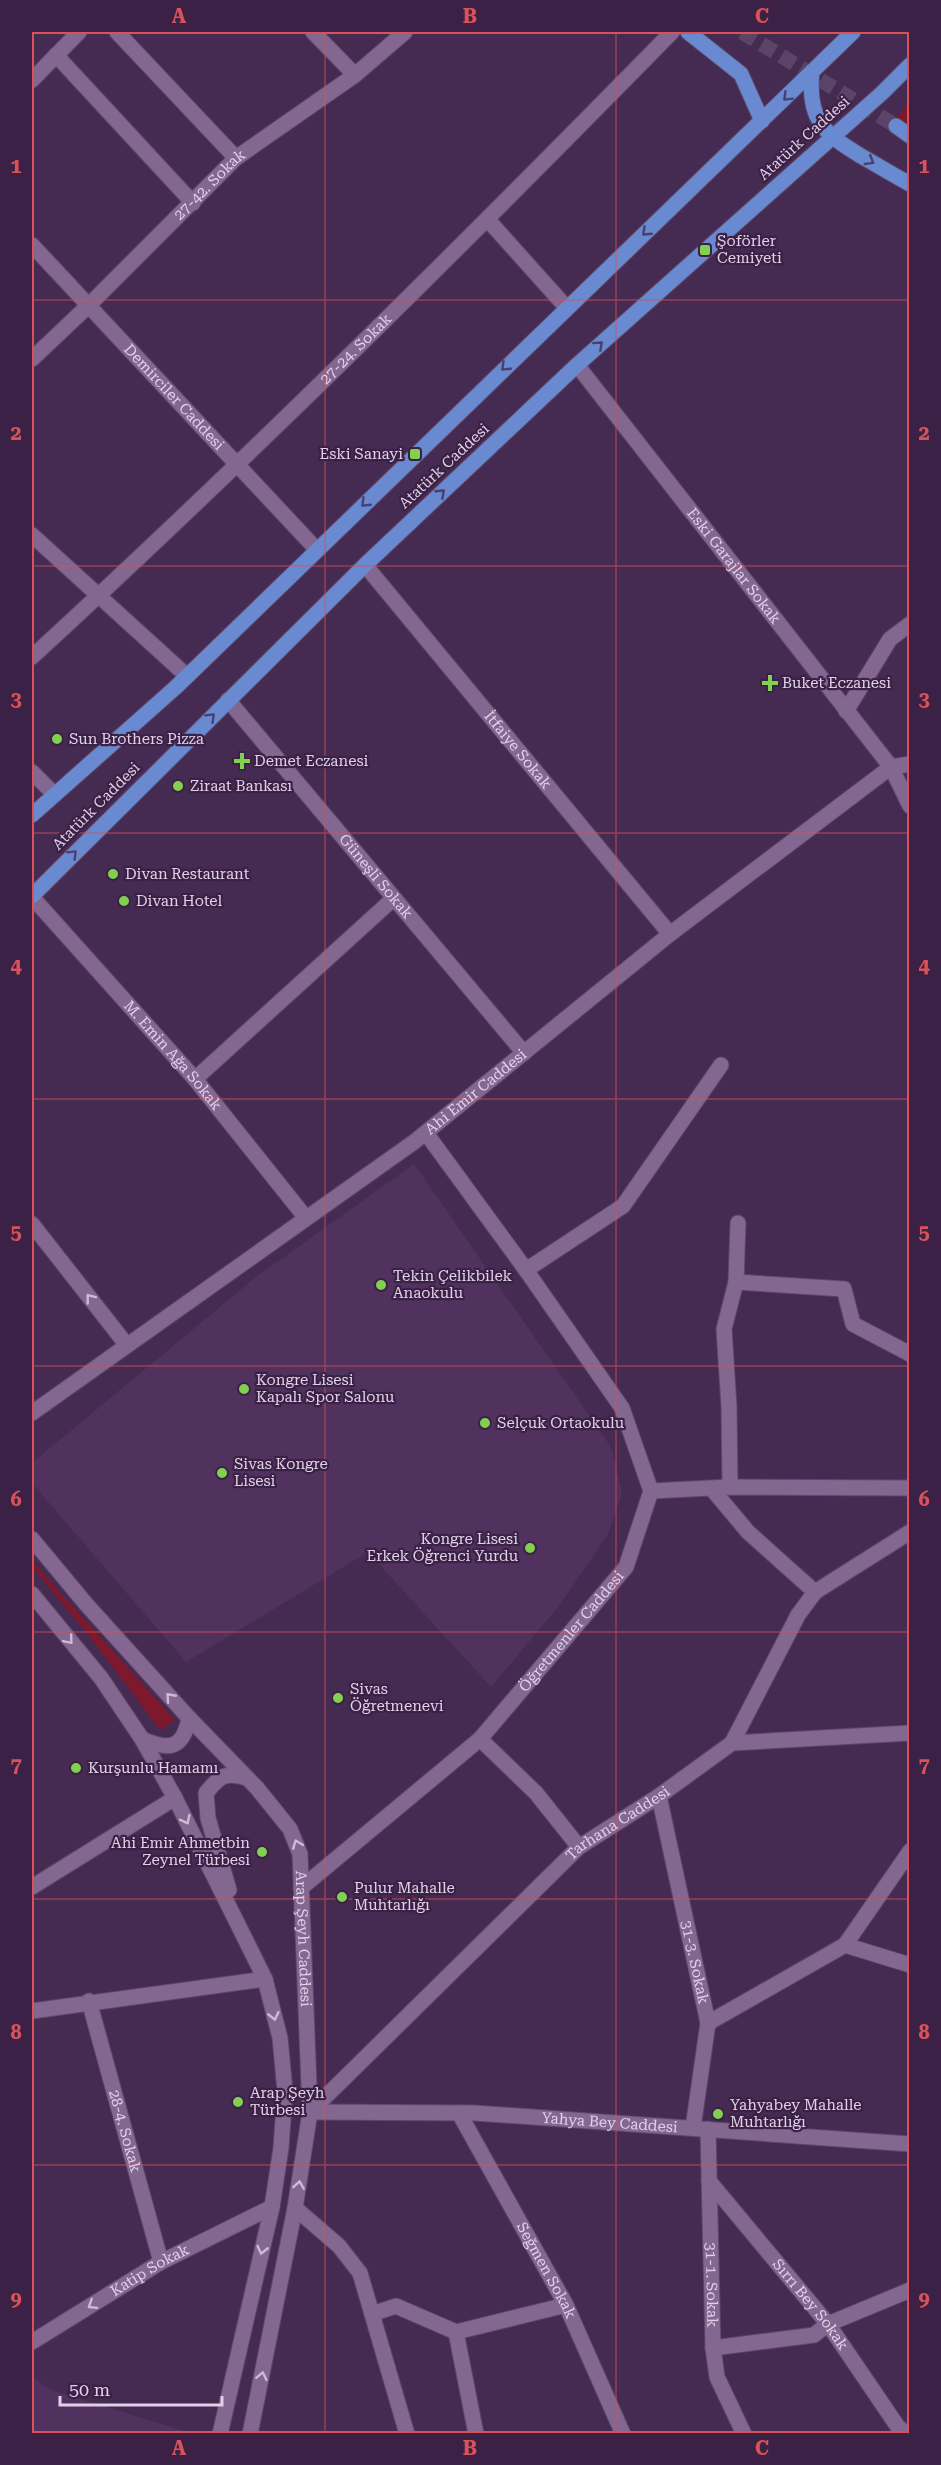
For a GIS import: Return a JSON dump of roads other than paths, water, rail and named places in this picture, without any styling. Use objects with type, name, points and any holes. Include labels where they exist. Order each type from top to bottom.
[{"type":"main road","points":[[687,32],[741,74],[762,121]]},
{"type":"main road","name":"Atatürk Caddesi","points":[[32,815],[186,676],[848,36]]},
{"type":"main road","name":"Atatürk Caddesi","points":[[32,896],[365,565],[576,365],[831,138],[909,65]]},
{"type":"main road","points":[[812,71],[811,102],[820,123],[831,138],[909,184]]},
{"type":"main road","points":[[896,126],[909,136]]},
{"type":"street","points":[[32,80],[79,32]]},
{"type":"street","points":[[117,32],[236,158]]},
{"type":"street","points":[[313,32],[355,75]]},
{"type":"street","name":"27-42. Sokak","points":[[32,358],[89,305],[236,158],[355,75],[405,32]]},
{"type":"street","name":"27-24. Sokak","points":[[32,657],[237,466],[488,220],[672,32]]},
{"type":"street","points":[[56,55],[193,203]]},
{"type":"street","points":[[488,220],[566,307]]},
{"type":"street","name":"Demirciler Caddesi","points":[[32,245],[317,550]]},
{"type":"street","name":"Eski Garajlar Sokak","points":[[576,365],[891,767],[909,806]]},
{"type":"street","points":[[32,535],[186,676]]},
{"type":"street","name":"İtfaiye Sokak","points":[[365,565],[670,934]]},
{"type":"street","points":[[846,711],[890,639],[909,624]]},
{"type":"street","name":"Güneşli Sokak","points":[[228,700],[524,1053]]},
{"type":"street","name":"Ahi Emir Caddesi","points":[[32,1413],[426,1132],[670,934],[891,767],[909,764]]},
{"type":"street","points":[[32,772],[54,794]]},
{"type":"street","name":"M. Emin Ağa Sokak","points":[[32,896],[195,1079],[306,1218]]},
{"type":"street","points":[[195,1079],[393,899]]},
{"type":"street","points":[[526,1270],[623,1206],[721,1065]]},
{"type":"street","points":[[426,1132],[526,1270],[621,1408],[651,1491],[730,1487],[909,1488]]},
{"type":"street","points":[[730,1487],[729,1407],[724,1329],[736,1282],[738,1223]]},
{"type":"street","points":[[32,1224],[126,1344]]},
{"type":"street","points":[[736,1282],[844,1289],[853,1324],[909,1354]]},
{"type":"street","points":[[712,1489],[748,1532],[815,1592]]},
{"type":"street","name":"Öğretmenler Caddesi","points":[[301,1888],[480,1739],[626,1567],[651,1491]]},
{"type":"street","name":"Tarhana Caddesi","points":[[309,2112],[579,1847],[659,1796],[732,1743],[798,1615],[815,1592],[909,1532]]},
{"type":"street","name":"Arap Şeyh Caddesi","points":[[32,1539],[86,1604],[189,1718],[247,1778],[290,1828],[300,1854],[309,2112],[295,2208],[250,2433]]},
{"type":"street","points":[[32,1594],[101,1678],[142,1739],[175,1798],[265,1978],[280,2038],[285,2091],[281,2148],[272,2207],[220,2433]]},
{"type":"street","points":[[142,1739],[170,1747],[178,1743],[187,1731],[189,1718]]},
{"type":"street","points":[[732,1743],[909,1737]]},
{"type":"street","points":[[480,1739],[536,1792],[579,1847]]},
{"type":"street","points":[[239,1925],[208,1818],[206,1793],[219,1778],[231,1774],[247,1778]]},
{"type":"street","name":"31-3. Sokak","points":[[659,1796],[708,2023],[701,2129]]},
{"type":"street","points":[[32,1887],[175,1798]]},
{"type":"street","points":[[708,2023],[845,1945],[909,1851]]},
{"type":"street","points":[[845,1945],[909,1965]]},
{"type":"street","points":[[32,2011],[88,2001],[265,1978]]},
{"type":"street","name":"28-4. Sokak","points":[[88,2001],[161,2262]]},
{"type":"street","name":"Yahya Bey Caddesi","points":[[309,2112],[459,2113],[909,2144]]},
{"type":"street","name":"Seğmen Sokak","points":[[459,2113],[566,2305],[623,2433]]},
{"type":"street","name":"31-1. Sokak","points":[[701,2129],[709,2181],[713,2348],[717,2377],[744,2433]]},
{"type":"street","name":"Sırrı Bey Sokak","points":[[709,2181],[828,2324],[898,2427],[907,2433]]},
{"type":"street","name":"Katip Sokak","points":[[32,2342],[161,2262],[272,2207]]},
{"type":"street","points":[[295,2208],[339,2246],[360,2273],[407,2433]]},
{"type":"street","points":[[713,2348],[814,2335],[828,2324],[909,2290]]},
{"type":"street","points":[[372,2314],[396,2306],[456,2332],[566,2305]]},
{"type":"street","points":[[456,2332],[476,2433]]},
{"type":"tunnel","points":[[742,32],[896,126]]},
{"type":"place","name":"Şoförler Cemiyeti","points":[[705,250]]},
{"type":"place","name":"Eski Sanayi","points":[[415,454]]},
{"type":"place","name":"Buket Eczanesi","points":[[770,683]]},
{"type":"place","name":"Sun Brothers Pizza","points":[[57,739]]},
{"type":"place","name":"Demet Eczanesi","points":[[242,761]]},
{"type":"place","name":"Ziraat Bankası","points":[[178,786]]},
{"type":"place","name":"Divan Restaurant","points":[[113,874]]},
{"type":"place","name":"Divan Hotel","points":[[124,901]]},
{"type":"place","name":"Tekin Çelikbilek Anaokulu","points":[[381,1285]]},
{"type":"place","name":"Kongre Lisesi Kapalı Spor Salonu","points":[[244,1389]]},
{"type":"place","name":"Selçuk Ortaokulu","points":[[485,1423]]},
{"type":"place","name":"Sivas Kongre Lisesi","points":[[222,1473]]},
{"type":"place","name":"Kongre Lisesi Erkek Öğrenci Yurdu","points":[[530,1548]]},
{"type":"place","name":"Sivas Öğretmenevi","points":[[338,1698]]},
{"type":"place","name":"Kurşunlu Hamamı","points":[[76,1768]]},
{"type":"place","name":"Ahi Emir Ahmetbin Zeynel Türbesi","points":[[262,1852]]},
{"type":"place","name":"Pulur Mahalle Muhtarlığı","points":[[342,1897]]},
{"type":"place","name":"Arap Şeyh Türbesi","points":[[238,2102]]},
{"type":"place","name":"Yahyabey Mahalle Muhtarlığı","points":[[718,2114]]}]
